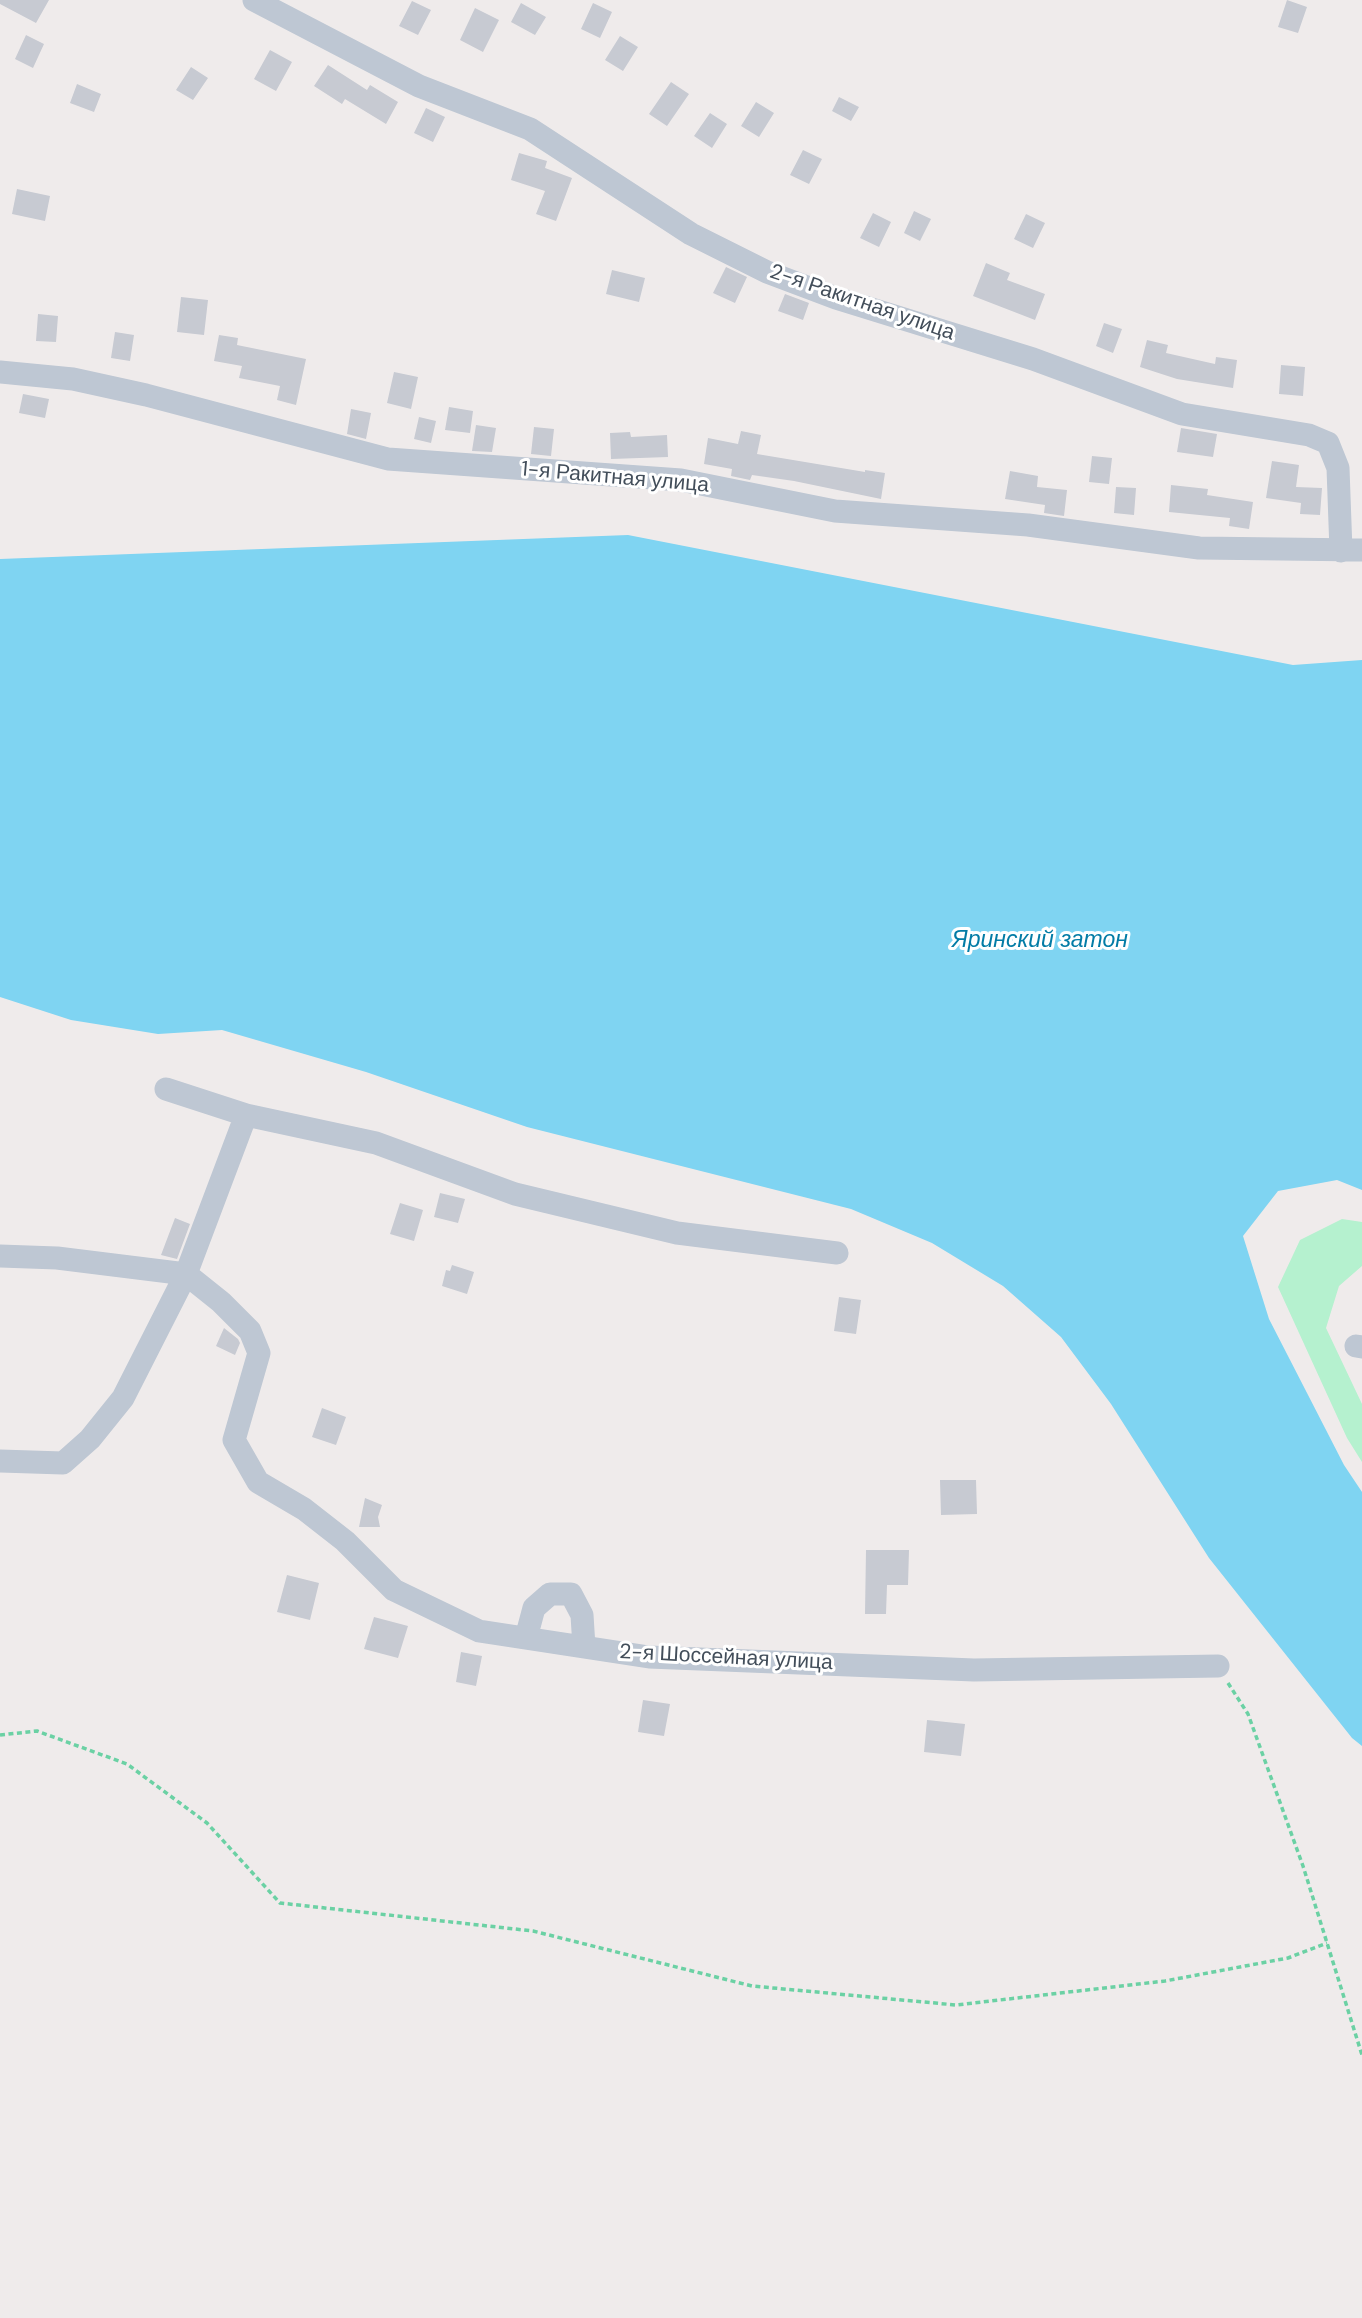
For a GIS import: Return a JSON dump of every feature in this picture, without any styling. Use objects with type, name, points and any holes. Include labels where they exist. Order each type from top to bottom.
[{"type":"street","name":"2-я Ракитная улица","points":[[254,0],[419,86],[530,129],[691,234],[766,272],[836,298],[1032,359],[1182,414],[1309,435],[1328,443],[1338,468],[1352,551]]},
{"type":"street","name":"1-я Ракитная улица","points":[[0,372],[73,379],[146,395],[388,459],[681,480],[835,511],[1028,525],[1199,548],[1352,551]]},
{"type":"street","points":[[166,1088],[246,1115],[376,1143],[516,1194],[677,1233],[836,1253]]},
{"type":"street","points":[[0,1461],[63,1464],[90,1439],[123,1398],[186,1274],[246,1115]]},
{"type":"street","points":[[0,1256],[57,1258],[186,1274]]},
{"type":"street","name":"2-я Шоссейная улица","points":[[186,1274],[221,1302],[250,1331],[259,1353],[234,1440],[258,1482],[304,1509],[345,1541],[394,1590],[479,1631],[649,1657],[974,1670],[1218,1666]]},
{"type":"street","points":[[526,1638],[534,1608],[550,1594],[571,1594],[582,1615],[584,1647]]},
{"type":"path","points":[[1218,1666],[1248,1714],[1303,1866],[1362,2055]]},
{"type":"path","points":[[0,1735],[37,1731],[127,1764],[206,1823],[280,1903],[533,1931],[752,1986],[956,2005],[1165,1981],[1288,1958],[1327,1943]]},
{"type":"green space","points":[[1342,1219],[1362,1222],[1362,1266],[1339,1286],[1326,1328],[1362,1404],[1362,1462],[1347,1438],[1278,1287],[1300,1240]]},
{"type":"water","name":"Яринский затон","points":[[628,535],[1293,665],[1362,660],[1362,1190],[1337,1180],[1278,1191],[1243,1236],[1269,1319],[1344,1465],[1362,1492],[1362,1746],[1352,1738],[1209,1558],[1111,1404],[1061,1337],[1003,1286],[932,1243],[851,1209],[527,1127],[366,1072],[222,1030],[158,1034],[71,1020],[0,997],[0,559]]},
{"type":"building","points":[[0,0],[49,0],[36,23],[0,4]]},
{"type":"building","points":[[1287,0],[1307,7],[1298,33],[1278,27]]},
{"type":"building","points":[[412,1],[431,10],[418,35],[399,26]]},
{"type":"building","points":[[521,3],[546,17],[535,35],[511,22]]},
{"type":"building","points":[[593,3],[612,12],[600,38],[581,29]]},
{"type":"building","points":[[475,8],[499,20],[483,52],[460,40]]},
{"type":"building","points":[[26,35],[44,44],[33,68],[15,59]]},
{"type":"building","points":[[620,36],[638,47],[623,71],[605,60]]},
{"type":"building","points":[[270,50],[292,62],[276,91],[254,79]]},
{"type":"building","points":[[328,65],[367,90],[370,85],[398,102],[386,124],[345,99],[342,104],[314,86]]},
{"type":"building","points":[[191,67],[208,78],[193,100],[176,90]]},
{"type":"building","points":[[671,82],[689,94],[667,126],[649,114]]},
{"type":"building","points":[[77,84],[101,94],[94,112],[70,103]]},
{"type":"building","points":[[839,97],[859,107],[851,121],[832,111]]},
{"type":"building","points":[[756,102],[774,113],[759,137],[741,126]]},
{"type":"building","points":[[426,108],[445,117],[433,142],[414,133]]},
{"type":"building","points":[[710,113],[727,124],[712,148],[694,136]]},
{"type":"building","points":[[803,150],[822,159],[809,184],[790,175]]},
{"type":"building","points":[[519,153],[547,161],[545,168],[572,178],[556,221],[536,214],[545,191],[511,180]]},
{"type":"building","points":[[17,189],[50,196],[45,221],[12,214]]},
{"type":"building","points":[[914,211],[931,219],[920,241],[904,233]]},
{"type":"building","points":[[873,213],[891,222],[879,247],[860,238]]},
{"type":"building","points":[[1026,214],[1045,223],[1033,248],[1014,239]]},
{"type":"building","points":[[986,263],[1010,273],[1007,280],[1045,294],[1035,320],[973,296]]},
{"type":"building","points":[[726,267],[747,277],[735,303],[713,293]]},
{"type":"building","points":[[612,270],[645,278],[639,302],[606,294]]},
{"type":"building","points":[[785,294],[809,303],[803,320],[778,311]]},
{"type":"building","points":[[181,297],[208,300],[204,335],[177,332]]},
{"type":"building","points":[[38,314],[58,316],[56,342],[36,341]]},
{"type":"building","points":[[1104,323],[1122,329],[1113,353],[1096,346]]},
{"type":"building","points":[[115,332],[134,335],[130,361],[111,358]]},
{"type":"building","points":[[219,335],[238,338],[237,345],[306,359],[296,405],[277,400],[280,386],[239,378],[242,366],[214,361]]},
{"type":"building","points":[[1147,340],[1168,345],[1166,353],[1215,364],[1216,357],[1237,360],[1233,388],[1177,379],[1140,367]]},
{"type":"building","points":[[1281,365],[1305,367],[1303,396],[1279,394]]},
{"type":"building","points":[[394,372],[418,377],[411,409],[387,403]]},
{"type":"building","points":[[23,394],[49,399],[45,418],[19,413]]},
{"type":"building","points":[[449,407],[473,411],[470,433],[445,430]]},
{"type":"building","points":[[351,409],[371,413],[366,439],[347,434]]},
{"type":"building","points":[[419,417],[436,421],[431,443],[414,439]]},
{"type":"building","points":[[476,425],[496,428],[492,452],[472,451]]},
{"type":"building","points":[[534,427],[554,429],[551,456],[531,454]]},
{"type":"building","points":[[1181,428],[1217,434],[1213,457],[1177,452]]},
{"type":"building","points":[[741,431],[761,435],[757,454],[885,473],[881,499],[794,481],[752,475],[750,480],[731,476],[732,469],[704,464],[708,438],[738,444]]},
{"type":"building","points":[[630,432],[631,437],[667,435],[668,457],[611,459],[610,433]]},
{"type":"building","points":[[1092,456],[1112,458],[1109,484],[1089,482]]},
{"type":"building","points":[[1272,461],[1299,465],[1296,487],[1322,488],[1320,515],[1300,514],[1301,503],[1266,498]]},
{"type":"building","points":[[1010,471],[1038,476],[1037,487],[1067,490],[1064,516],[1044,513],[1045,505],[1005,499]]},
{"type":"building","points":[[1171,485],[1208,489],[1207,495],[1253,502],[1249,529],[1229,526],[1230,518],[1169,512]]},
{"type":"building","points":[[1116,487],[1136,488],[1134,515],[1114,513]]},
{"type":"building","points":[[440,1193],[465,1199],[458,1223],[434,1217]]},
{"type":"building","points":[[400,1203],[423,1210],[414,1241],[390,1234]]},
{"type":"building","points":[[175,1218],[190,1224],[177,1259],[161,1255]]},
{"type":"building","points":[[452,1265],[474,1272],[467,1294],[442,1286],[446,1270],[450,1271]]},
{"type":"building","points":[[839,1297],[861,1300],[856,1334],[834,1331]]},
{"type":"building","points":[[224,1328],[240,1343],[235,1355],[216,1346]]},
{"type":"building","points":[[322,1408],[346,1417],[336,1445],[312,1437]]},
{"type":"building","points":[[940,1480],[976,1480],[977,1514],[941,1515]]},
{"type":"building","points":[[365,1498],[382,1505],[378,1517],[380,1527],[359,1527]]},
{"type":"building","points":[[866,1550],[909,1550],[908,1585],[887,1585],[886,1614],[865,1614]]},
{"type":"building","points":[[287,1575],[319,1583],[310,1620],[277,1612]]},
{"type":"building","points":[[374,1617],[408,1626],[398,1658],[364,1649]]},
{"type":"building","points":[[461,1652],[482,1656],[476,1686],[456,1682]]},
{"type":"building","points":[[643,1700],[670,1704],[664,1736],[638,1732]]},
{"type":"building","points":[[927,1720],[965,1724],[961,1756],[924,1752]]}]
